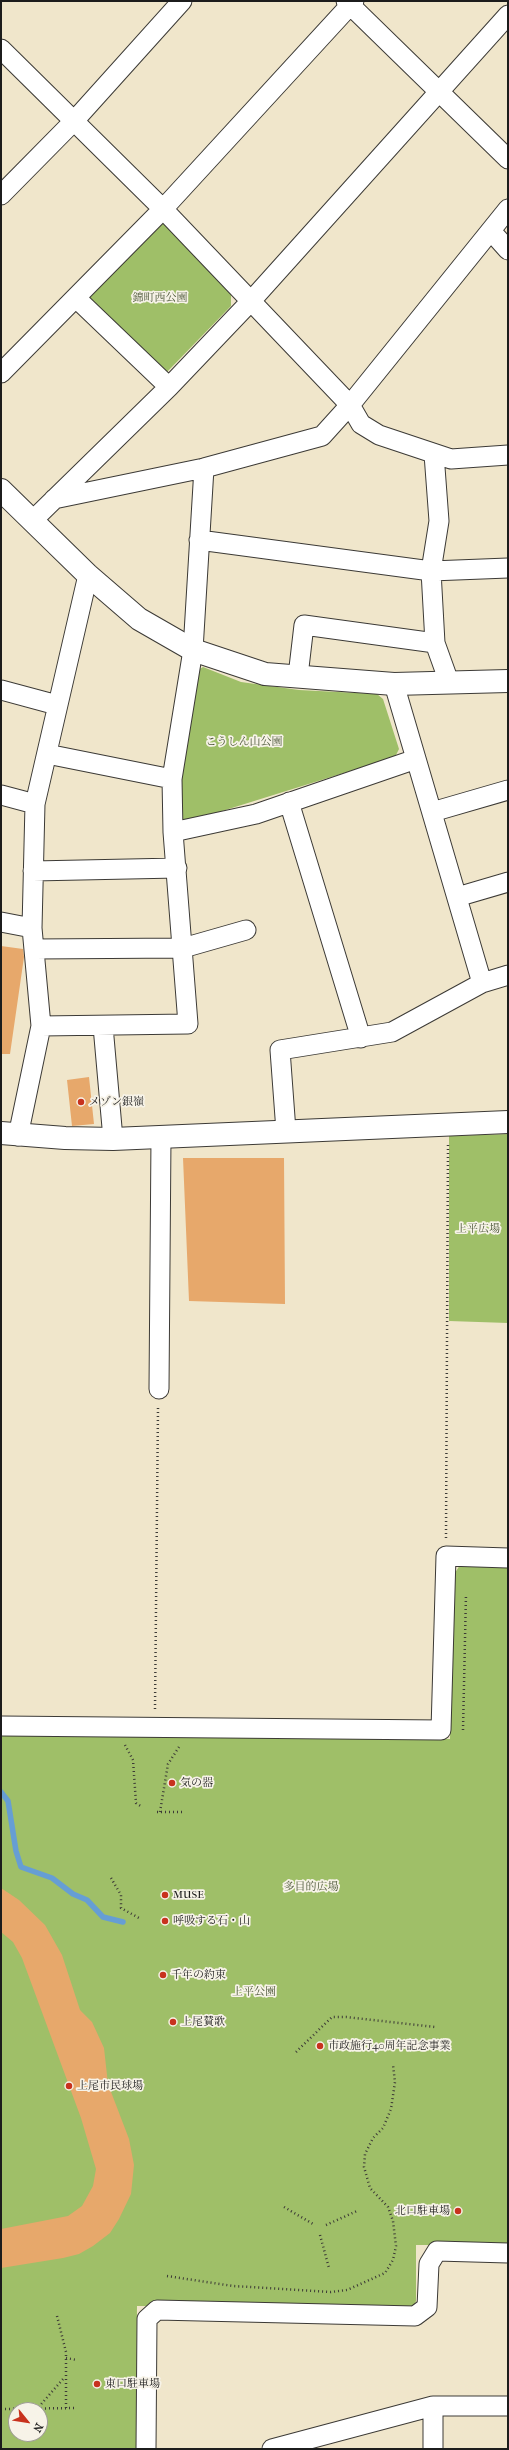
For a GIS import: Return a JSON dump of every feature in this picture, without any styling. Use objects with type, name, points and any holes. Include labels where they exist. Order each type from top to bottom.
[{"type":"street","points":[[1,195],[74,121],[182,1]]},
{"type":"street","points":[[1,373],[164,209],[350,2],[508,159]]},
{"type":"street","points":[[32,521],[169,387],[251,302],[508,15]]},
{"type":"street","points":[[1,49],[164,209],[350,405],[361,424],[379,435],[451,459],[508,455]]},
{"type":"street","points":[[54,499],[204,468],[322,436],[350,405],[508,210]]},
{"type":"street","points":[[490,231],[508,250]]},
{"type":"street","points":[[76,298],[169,387]]},
{"type":"street","points":[[434,454],[439,521],[432,571],[435,643],[449,682]]},
{"type":"street","points":[[42,1026],[188,1024],[173,832],[172,780],[193,650],[204,468]]},
{"type":"street","points":[[4,500],[32,521],[88,575],[139,619],[193,650],[265,674],[394,684],[508,681]]},
{"type":"street","points":[[199,540],[432,571],[508,568]]},
{"type":"street","points":[[88,575],[35,804],[32,928],[42,1026],[10,1134],[113,1138],[161,1137],[508,1122]]},
{"type":"street","points":[[298,676],[304,626],[435,643]]},
{"type":"street","points":[[394,684],[482,983]]},
{"type":"street","points":[[1,690],[57,705]]},
{"type":"street","points":[[47,754],[172,780]]},
{"type":"street","points":[[173,832],[256,814],[416,759]]},
{"type":"street","points":[[432,812],[508,790]]},
{"type":"street","points":[[1,795],[35,804]]},
{"type":"street","points":[[289,802],[361,1038]]},
{"type":"street","points":[[33,870],[177,868]]},
{"type":"street","points":[[457,897],[508,882]]},
{"type":"street","points":[[1,922],[32,928]]},
{"type":"street","points":[[34,949],[183,948],[246,930]]},
{"type":"street","points":[[286,1131],[280,1050],[392,1032],[482,983],[508,975]]},
{"type":"street","points":[[103,1026],[113,1138]]},
{"type":"street","points":[[159,1389],[161,1137]]},
{"type":"street","points":[[1,1726],[441,1730],[446,1556],[508,1558]]},
{"type":"street","points":[[146,2449],[147,2319],[157,2310],[415,2316],[427,2307],[429,2264],[437,2252],[508,2254]]},
{"type":"street","points":[[272,2449],[433,2406],[508,2406]]},
{"type":"street","points":[[433,2406],[433,2449]]},
{"type":"path","points":[[446,1556],[448,1125]]},
{"type":"path","points":[[155,1727],[159,1389]]},
{"type":"path","points":[[463,1730],[466,1594]]},
{"type":"path","points":[[124,1743],[134,1760],[136,1803],[142,1807]]},
{"type":"path","points":[[181,1746],[168,1764],[158,1812],[183,1812]]},
{"type":"path","points":[[111,1878],[121,1895],[121,1908],[139,1918]]},
{"type":"path","points":[[296,2052],[332,2017],[346,2016],[435,2027]]},
{"type":"path","points":[[167,2276],[233,2286],[331,2292],[347,2290],[385,2274],[393,2260],[396,2246],[393,2221],[388,2207],[370,2188],[364,2168],[365,2154],[373,2138],[382,2128],[391,2109],[395,2082],[394,2065]]},
{"type":"path","points":[[284,2207],[314,2224]]},
{"type":"path","points":[[326,2225],[357,2210]]},
{"type":"path","points":[[320,2235],[329,2268]]},
{"type":"path","points":[[57,2316],[66,2358],[66,2408]]},
{"type":"path","points":[[66,2358],[77,2360]]},
{"type":"path","points":[[42,2402],[65,2377]]},
{"type":"path","points":[[48,2409],[77,2408]]},
{"type":"green space","name":"錦町西公園","points":[[154,224],[164,224],[231,294],[231,306],[167,372],[158,372],[89,304],[88,295]]},
{"type":"green space","name":"こうしん山公園","points":[[203,667],[241,682],[299,690],[377,694],[383,699],[399,749],[395,757],[187,822],[178,817],[177,778],[195,672]]},
{"type":"green space","name":"上平広場","points":[[508,1134],[508,1323],[449,1321],[449,1136]]},
{"type":"green space","name":"上平公園","points":[[460,1565],[508,1567],[508,2245],[416,2245],[416,2301],[413,2307],[137,2306],[136,2449],[1,2449],[1,1732],[450,1739],[453,1576]]},
{"type":"building","points":[[1,946],[23,949],[24,957],[10,1054],[1,1054]]},
{"type":"building","name":"メゾン銀嶺","points":[[89,1077],[94,1124],[72,1126],[67,1080]]},
{"type":"building","points":[[183,1158],[284,1158],[285,1304],[189,1301]]},
{"type":"building","points":[[1,1888],[19,1900],[45,1925],[62,1955],[80,2010],[92,2022],[104,2048],[108,2084],[129,2139],[134,2165],[131,2194],[119,2219],[110,2233],[93,2246],[79,2254],[1,2268],[1,2229],[68,2216],[82,2206],[93,2186],[96,2169],[81,2118],[22,1958],[13,1942],[1,1932]]},
{"type":"waterway","points":[[1,1792],[8,1801],[16,1851],[21,1867],[52,1878],[73,1894],[87,1900],[103,1917],[123,1922]]},
{"type":"place","name":"メゾン銀嶺","points":[[81,1102]]},
{"type":"place","name":"気の器","points":[[172,1783]]},
{"type":"place","name":"MUSE","points":[[165,1895]]},
{"type":"place","name":"呼吸する石・山","points":[[165,1921]]},
{"type":"place","name":"千年の約束","points":[[163,1975]]},
{"type":"place","name":"上尾賛歌","points":[[173,2022]]},
{"type":"place","name":"市政施行40周年記念事業","points":[[320,2046]]},
{"type":"place","name":"上尾市民球場","points":[[69,2086]]},
{"type":"place","name":"北口駐車場","points":[[458,2211]]},
{"type":"place","name":"東口駐車場","points":[[97,2384]]},
{"type":"park label","name":"多目的広場","points":[[311,1887]]}]
